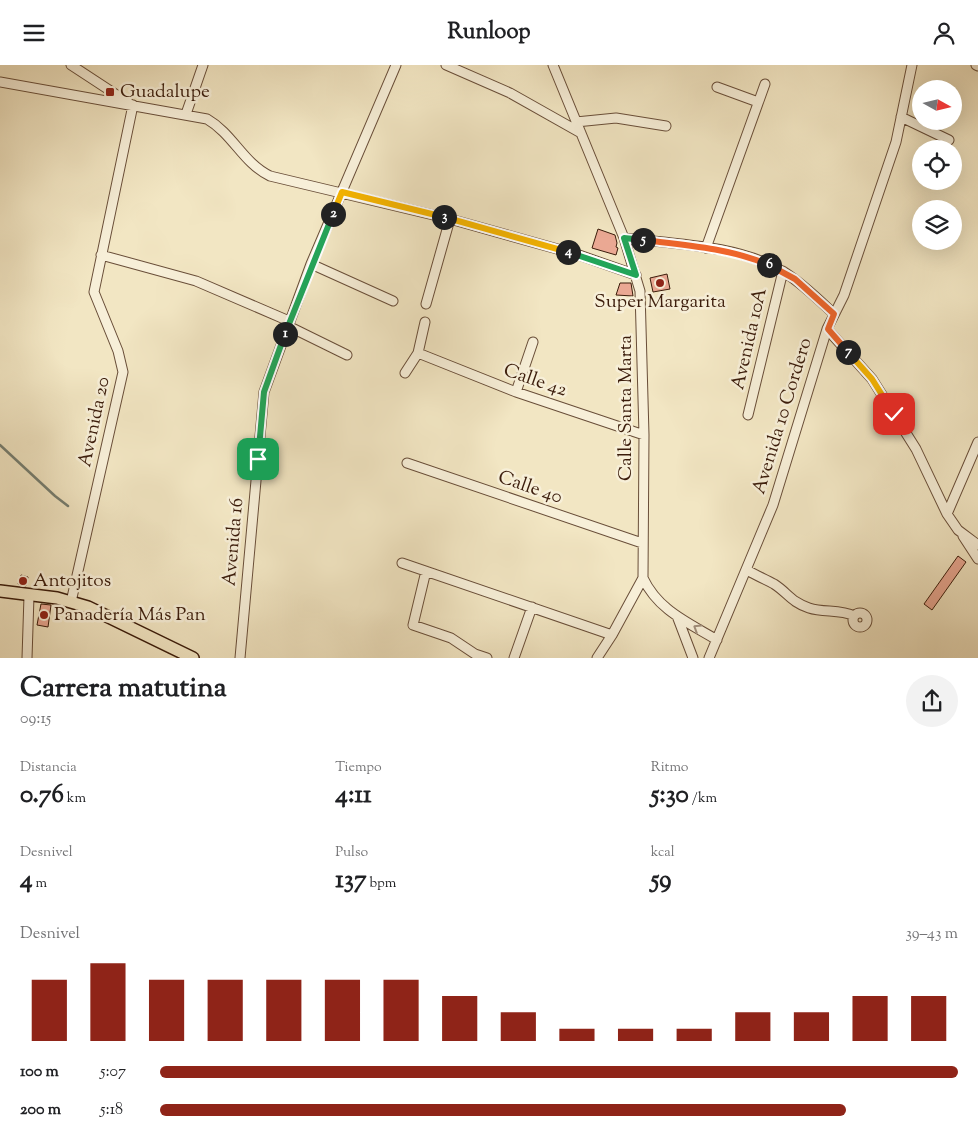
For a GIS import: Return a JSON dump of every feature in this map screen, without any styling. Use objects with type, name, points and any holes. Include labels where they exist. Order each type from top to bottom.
[{"type":"main road","points":[[0,591],[71,602],[88,607],[193,658]]},
{"type":"street","points":[[70,65],[133,105]]},
{"type":"street","points":[[186,114],[202,65]]},
{"type":"street","name":"Avenida 16","points":[[240,658],[264,392],[311,264],[396,65]]},
{"type":"street","points":[[446,65],[510,93],[581,133]]},
{"type":"street","name":"Calle Santa Marta","points":[[553,65],[624,238],[636,275],[642,311],[644,435],[643,578],[654,599],[716,640]]},
{"type":"street","name":"Avenida 10 Cordero","points":[[710,658],[773,505],[828,329],[844,295],[896,142],[912,65]]},
{"type":"street","points":[[0,82],[207,119],[216,124],[252,165],[270,176],[450,219],[579,255],[636,275]]},
{"type":"street","points":[[706,248],[765,85]]},
{"type":"street","points":[[717,87],[758,102]]},
{"type":"street","name":"Avenida 20","points":[[71,602],[123,372],[118,351],[94,293],[133,105]]},
{"type":"street","points":[[901,117],[949,140]]},
{"type":"street","points":[[576,122],[616,118],[666,126]]},
{"type":"street","points":[[426,304],[450,219]]},
{"type":"street","points":[[624,238],[706,248],[757,260],[783,271],[809,290],[834,314]]},
{"type":"street","points":[[101,255],[196,281],[289,323],[347,355]]},
{"type":"street","points":[[311,264],[393,301]]},
{"type":"street","name":"Avenida 10A","points":[[748,415],[783,271]]},
{"type":"street","points":[[405,373],[418,353],[425,322]]},
{"type":"street","points":[[828,329],[872,379],[916,449],[947,514],[978,559]]},
{"type":"street","points":[[516,392],[533,342]]},
{"type":"street","name":"Calle 42","points":[[418,353],[516,392],[644,435]]},
{"type":"street","points":[[947,514],[978,442]]},
{"type":"street","name":"Calle 40","points":[[407,463],[642,543]]},
{"type":"street","points":[[958,529],[978,545]]},
{"type":"street","points":[[402,563],[612,635]]},
{"type":"street","points":[[747,570],[775,585],[786,597],[801,605],[818,610],[843,612],[854,616]]},
{"type":"street","points":[[426,571],[412,629],[451,638],[475,654],[487,658]]},
{"type":"street","points":[[597,658],[612,635],[643,578]]},
{"type":"street","points":[[27,658],[29,596]]},
{"type":"street","points":[[514,658],[532,607]]},
{"type":"street","points":[[677,615],[693,658]]},
{"type":"building","points":[[598,229],[615,235],[616,247],[618,248],[616,255],[592,248]]},
{"type":"building","name":"Super Margarita","points":[[667,274],[670,289],[653,292],[650,278]]},
{"type":"building","points":[[620,283],[631,283],[633,296],[616,295]]},
{"type":"building","points":[[958,556],[966,562],[932,610],[924,604]]},
{"type":"building","name":"Antojitos","points":[[21,575],[28,577],[26,586],[18,584]]},
{"type":"building","name":"Panadería Más Pan","points":[[41,604],[51,605],[48,627],[37,625]]},
{"type":"waterway","points":[[0,445],[68,506]]},
{"type":"place","name":"Guadalupe","points":[[110,92]]},
{"type":"place","name":"Super Margarita","points":[[660,283]]},
{"type":"place","name":"Antojitos","points":[[23,581]]},
{"type":"place","name":"Panadería Más Pan","points":[[44,615]]},
{"type":"route","points":[[258,459],[264,392],[311,264],[342,192],[450,219],[579,255],[636,275],[624,238],[706,248],[741,255],[773,266],[809,290],[834,314],[828,329],[872,379],[894,414]]}]
